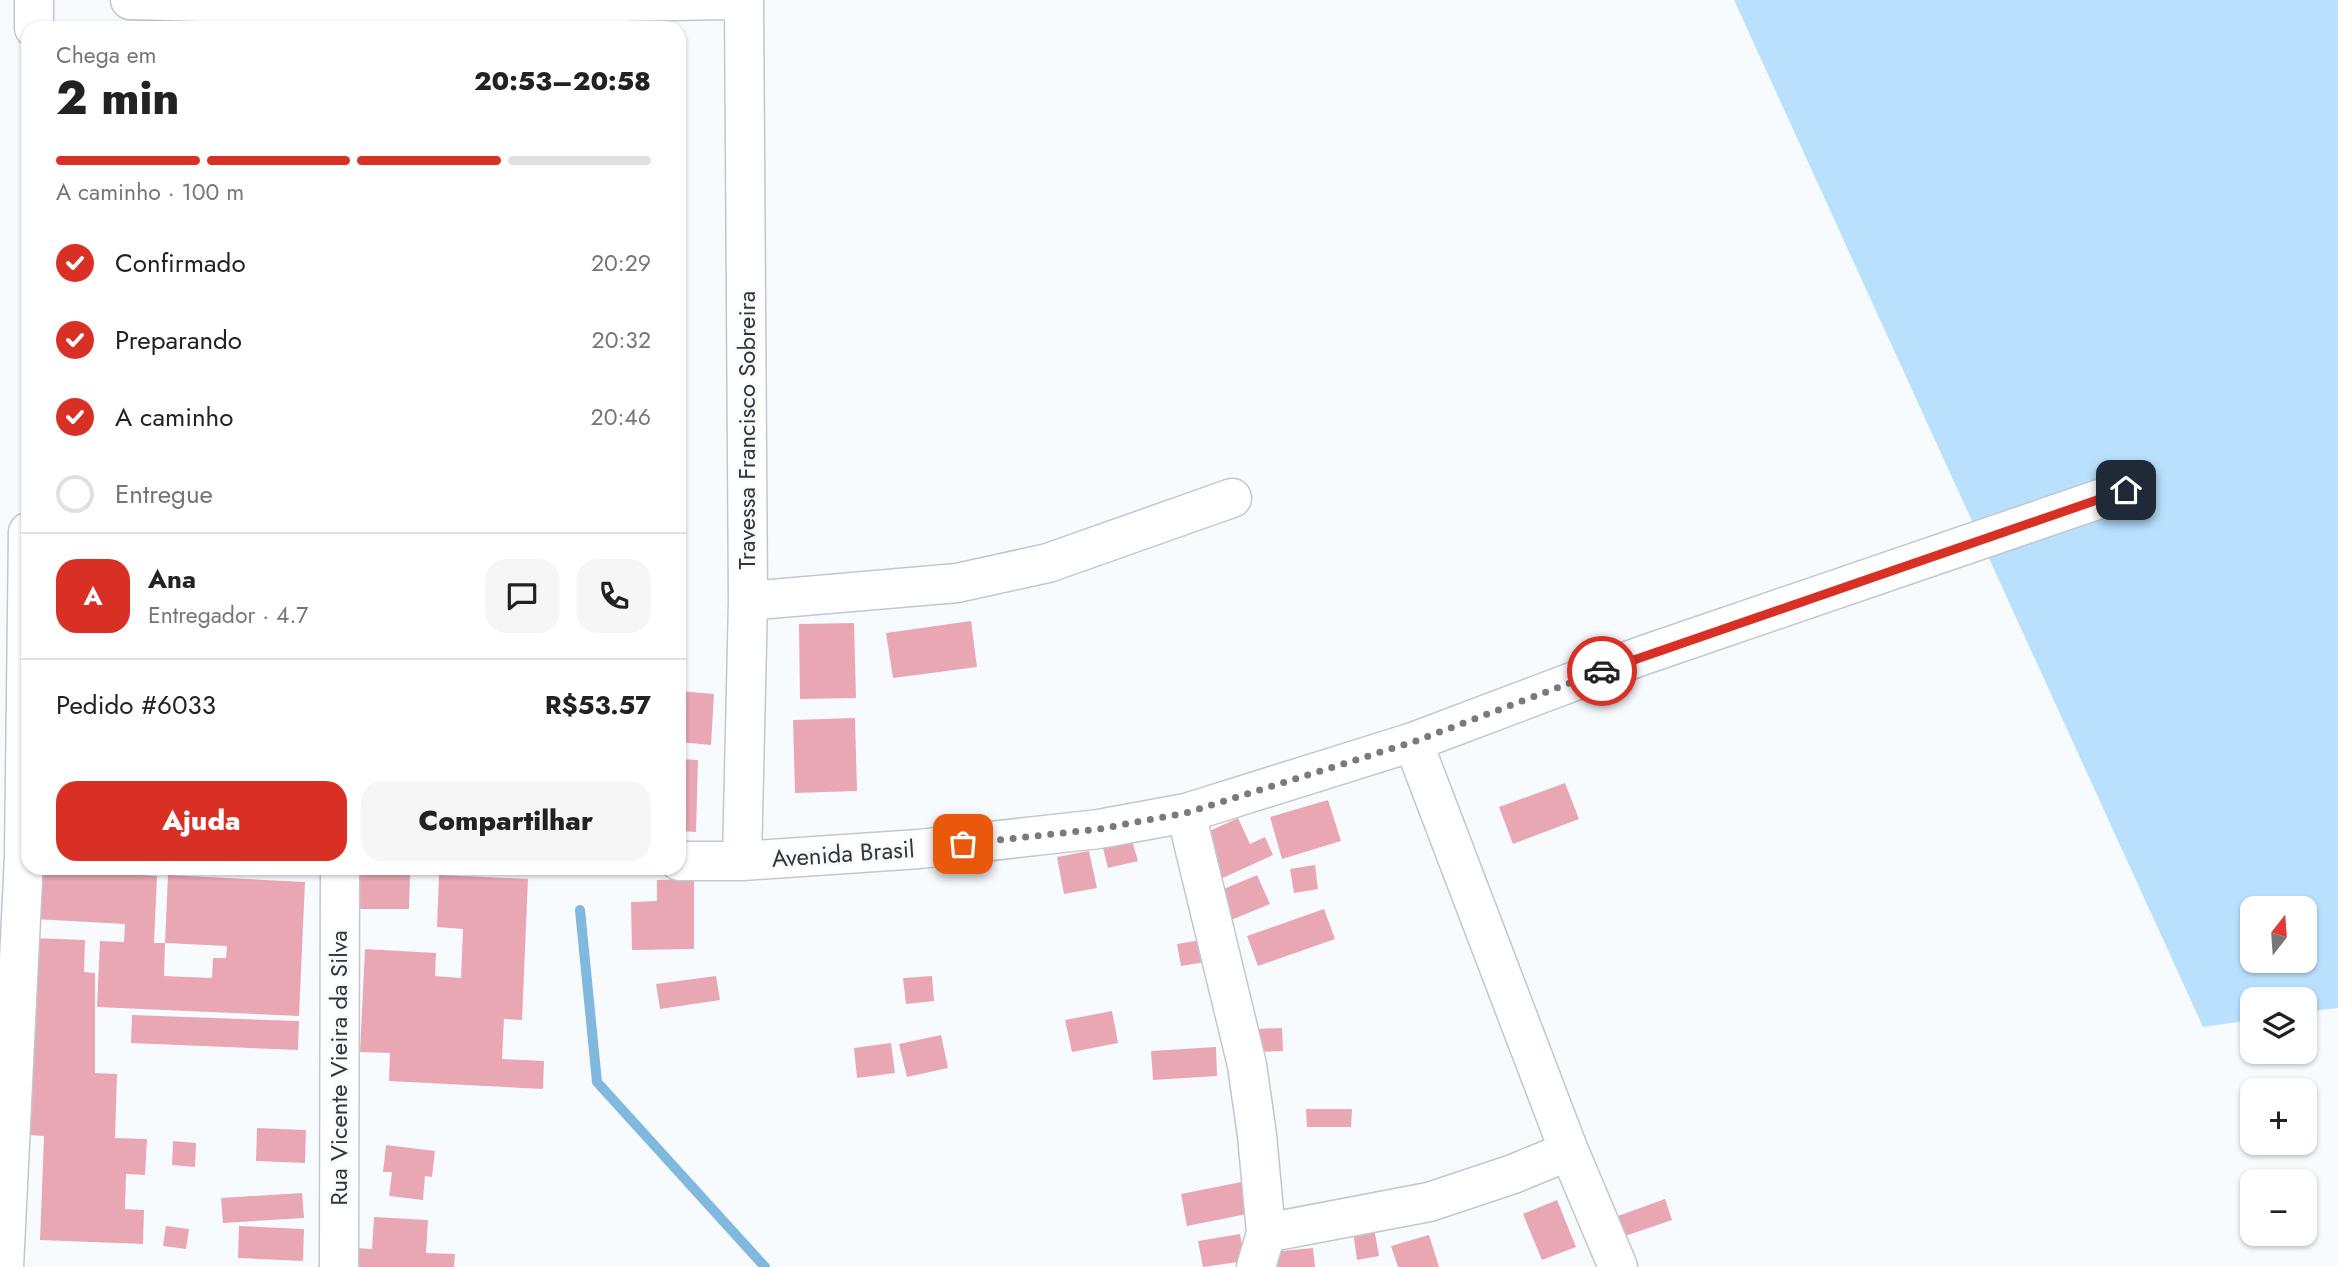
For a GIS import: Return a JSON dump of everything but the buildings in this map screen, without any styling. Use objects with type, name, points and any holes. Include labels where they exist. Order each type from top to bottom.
[{"type":"street","points":[[34,0],[34,21]]},
{"type":"street","points":[[130,0],[359,12],[725,0]]},
{"type":"street","name":"Travessa Francisco Sobreira","points":[[742,861],[748,601],[744,0]]},
{"type":"street","name":"Avenida Brasil","points":[[686,861],[742,861],[1006,840],[1099,829],[1186,813],[1413,742],[1641,656],[2126,490]]},
{"type":"street","points":[[748,601],[957,583],[1048,563],[1232,498]]},
{"type":"street","points":[[4,1267],[21,739]]},
{"type":"street","points":[[1413,742],[1569,1151],[1618,1267]]},
{"type":"street","points":[[1186,813],[1247,1065],[1257,1135],[1261,1250],[1429,1202],[1513,1174],[1569,1151]]},
{"type":"street","name":"Rua Vicente Vieira da Silva","points":[[339,1267],[340,875]]},
{"type":"shaded area","points":[[1734,0],[2338,0],[2338,1008],[2317,1011],[2317,987],[2240,987],[2240,1022],[2203,1027]]},
{"type":"waterway","points":[[580,910],[597,1082],[765,1267]]},
{"type":"way so far","points":[[963,844],[1099,829],[1186,813],[1413,742],[1602,671]]},
{"type":"route","points":[[1602,671],[2126,490]]}]
